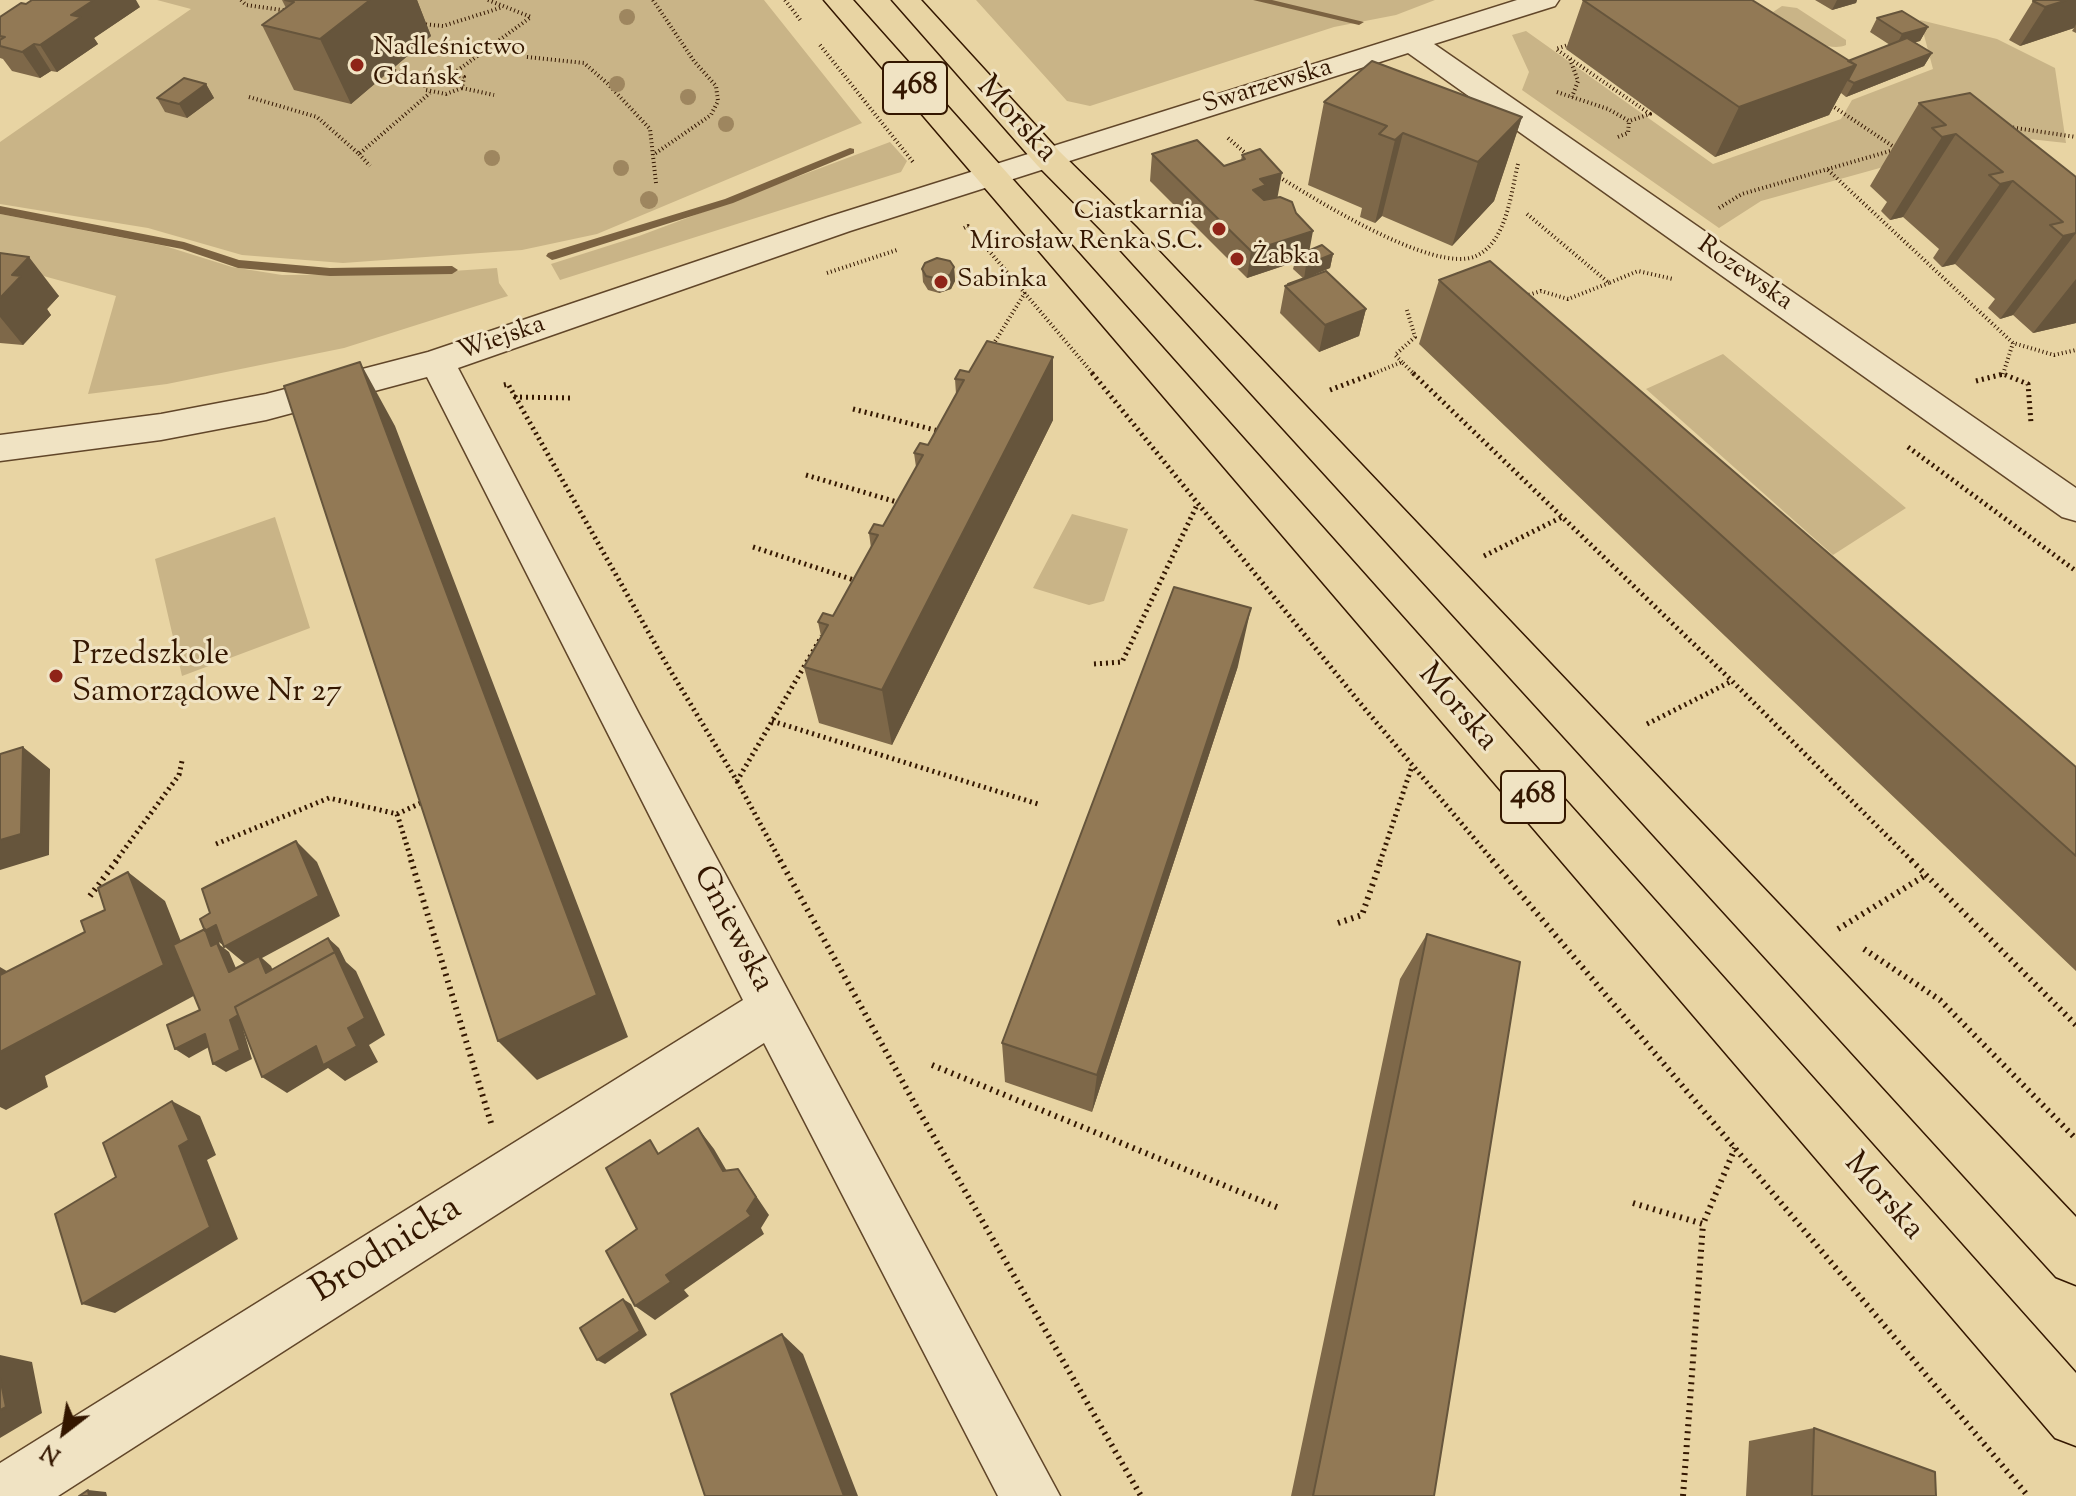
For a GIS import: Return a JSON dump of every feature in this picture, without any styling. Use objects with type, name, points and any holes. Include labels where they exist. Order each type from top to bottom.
[{"type":"main road","name":"Morska","points":[[838,0],[2076,1417]]},
{"type":"main road","name":"Morska","points":[[906,0],[1048,158],[1124,234],[2076,1257]]},
{"type":"street","name":"Swarzewska","points":[[991,177],[1545,0]]},
{"type":"street","name":"Rozewska","points":[[1413,43],[2076,507]]},
{"type":"street","name":"Wiejska","points":[[0,448],[161,427],[251,410],[446,382],[839,224],[991,177]]},
{"type":"street","name":"Gniewska","points":[[446,382],[1030,1496]]},
{"type":"street","name":"Brodnicka","points":[[3,1496],[773,1009]]},
{"type":"path","points":[[241,0],[246,5],[290,11]]},
{"type":"path","points":[[454,73],[531,17],[488,0]]},
{"type":"path","points":[[653,0],[694,61],[716,86],[718,101],[711,115],[653,155]]},
{"type":"path","points":[[785,0],[804,25]]},
{"type":"path","points":[[416,24],[443,26],[503,7]]},
{"type":"path","points":[[814,37],[921,172]]},
{"type":"path","points":[[1570,58],[1578,81],[1571,96],[1608,109],[1629,121],[1650,114],[1570,58],[1556,49],[1584,39]]},
{"type":"path","points":[[527,57],[584,63],[650,129],[656,183]]},
{"type":"path","points":[[391,70],[429,80]]},
{"type":"path","points":[[430,93],[425,85],[439,74],[454,73],[464,77],[462,88]]},
{"type":"path","points":[[359,154],[430,93],[446,94],[462,88],[494,95]]},
{"type":"path","points":[[1818,96],[1897,149]]},
{"type":"path","points":[[249,97],[317,117],[370,166]]},
{"type":"path","points":[[1614,139],[1628,133],[1629,121]]},
{"type":"path","points":[[1997,128],[2010,126],[2076,137]]},
{"type":"path","points":[[1227,137],[1254,160]]},
{"type":"path","points":[[1755,191],[1908,146]]},
{"type":"path","points":[[1265,168],[1346,218],[1441,258],[1460,261],[1475,257],[1488,245],[1505,218],[1520,155]]},
{"type":"path","points":[[1828,170],[2013,343],[2054,355],[2076,350]]},
{"type":"path","points":[[1527,214],[1609,283]]},
{"type":"path","points":[[968,226],[1026,291],[1197,505],[1412,765],[2028,1496]]},
{"type":"path","points":[[1513,301],[1541,291],[1568,299],[1638,271],[1682,281]]},
{"type":"path","points":[[987,354],[1026,291]]},
{"type":"path","points":[[1407,310],[1415,337]]},
{"type":"path","points":[[1429,332],[1415,337],[1395,355],[1732,681],[2076,1025]]},
{"type":"path","points":[[2003,374],[2013,343]]},
{"type":"path","points":[[1322,393],[1402,362]]},
{"type":"path","points":[[1976,381],[2003,374],[2028,384],[2031,437]]},
{"type":"path","points":[[446,382],[508,384],[667,665],[737,781],[916,1106],[1141,1496]]},
{"type":"path","points":[[513,397],[573,398]]},
{"type":"path","points":[[853,409],[939,431]]},
{"type":"path","points":[[932,443],[947,418]]},
{"type":"path","points":[[806,475],[900,503]]},
{"type":"path","points":[[892,516],[907,491]]},
{"type":"path","points":[[1094,664],[1122,662],[1197,505]]},
{"type":"path","points":[[1481,557],[1562,517]]},
{"type":"path","points":[[753,547],[854,580]]},
{"type":"path","points":[[847,593],[862,567]]},
{"type":"path","points":[[737,781],[824,632]]},
{"type":"path","points":[[1644,725],[1732,681]]},
{"type":"path","points":[[772,721],[1038,804]]},
{"type":"path","points":[[90,896],[179,775],[182,761]]},
{"type":"path","points":[[1338,923],[1362,915],[1412,765]]},
{"type":"path","points":[[216,844],[329,798],[397,814],[426,801]]},
{"type":"path","points":[[397,814],[507,1177]]},
{"type":"path","points":[[1837,930],[1926,875]]},
{"type":"path","points":[[932,1065],[1279,1208]]},
{"type":"path","points":[[1683,1496],[1703,1224],[1735,1148]]},
{"type":"path","points":[[1633,1203],[1703,1224]]},
{"type":"shaded area","points":[[157,0],[764,0],[862,123],[597,234],[522,250],[343,263],[242,255],[148,228],[0,204],[0,142],[191,9]]},
{"type":"shaded area","points":[[976,0],[1435,0],[1396,15],[1334,27],[1090,106],[1067,101]]},
{"type":"shaded area","points":[[1782,6],[1797,8],[1846,40],[1846,45],[1827,46],[1808,37],[1773,12]]},
{"type":"shaded area","points":[[1920,20],[1997,39],[2055,68],[2066,143],[2020,138],[1923,156],[1761,201],[1719,228],[1522,90],[1529,72],[1512,35],[1526,31],[1713,164],[1841,119],[1852,100],[1933,69]]},
{"type":"shaded area","points":[[890,142],[907,161],[901,172],[560,280],[551,264],[639,236]]},
{"type":"shaded area","points":[[0,214],[165,246],[232,267],[282,275],[408,274],[497,268],[499,283],[508,296],[344,348],[167,384],[88,394],[116,296],[0,264]]},
{"type":"shaded area","points":[[1723,354],[1906,508],[1833,555],[1646,389]]},
{"type":"shaded area","points":[[1072,514],[1128,529],[1104,601],[1089,605],[1033,588]]},
{"type":"shaded area","points":[[275,517],[310,628],[182,676],[155,559]]},
{"type":"building","points":[[32,0],[94,0],[71,15],[81,17],[40,45],[34,44],[22,52],[0,46],[0,40],[5,37],[0,36],[0,17],[21,3]]},
{"type":"building","points":[[285,0],[370,0],[320,39],[262,25],[294,2]]},
{"type":"building","points":[[1583,0],[1752,0],[1856,65],[1739,107]]},
{"type":"building","points":[[2034,0],[2067,0],[2045,7]]},
{"type":"building","points":[[1902,11],[1928,27],[1902,34],[1877,18]]},
{"type":"building","points":[[1907,38],[1932,53],[1854,83],[1848,80],[1856,65],[1848,61]]},
{"type":"building","points":[[1372,61],[1522,117],[1478,162],[1403,133],[1395,140],[1379,134],[1387,126],[1324,102]]},
{"type":"building","points":[[184,78],[206,84],[179,104],[157,98]]},
{"type":"building","points":[[1970,93],[2076,177],[2076,233],[2063,236],[2050,225],[2063,222],[2013,181],[2000,184],[1989,175],[2003,172],[1956,134],[1942,137],[1932,128],[1946,125],[1919,103]]},
{"type":"building","points":[[1197,140],[1224,166],[1245,159],[1242,155],[1260,149],[1282,173],[1260,179],[1266,185],[1253,190],[1264,200],[1280,197],[1292,202],[1296,213],[1313,231],[1251,251],[1152,154]]},
{"type":"building","points":[[1322,245],[1333,254],[1306,265],[1296,256]]},
{"type":"building","points":[[0,253],[29,257],[12,275],[21,276],[0,298]]},
{"type":"building","points":[[937,258],[950,261],[954,267],[950,275],[938,279],[926,276],[922,269],[925,263]]},
{"type":"building","points":[[1490,261],[2076,767],[2076,856],[1439,280]]},
{"type":"building","points":[[1326,271],[1366,309],[1325,325],[1285,286]]},
{"type":"building","points":[[987,341],[1053,357],[882,690],[804,667],[828,625],[818,622],[823,613],[833,616],[878,535],[869,533],[874,524],[883,526],[923,455],[914,453],[920,443],[928,445],[964,380],[955,379],[960,370],[969,372]]},
{"type":"building","points":[[360,362],[597,995],[498,1041],[284,386]]},
{"type":"building","points":[[1174,587],[1251,608],[1097,1075],[1002,1043]]},
{"type":"building","points":[[23,747],[21,834],[0,840],[0,754]]},
{"type":"building","points":[[296,841],[319,896],[224,947],[216,925],[205,931],[200,919],[210,913],[202,889]]},
{"type":"building","points":[[128,872],[164,965],[0,1052],[0,975],[85,932],[81,921],[105,910],[98,888]]},
{"type":"building","points":[[205,929],[211,946],[217,943],[229,972],[259,956],[266,973],[328,938],[335,952],[235,1007],[238,1015],[230,1020],[240,1050],[213,1064],[205,1034],[175,1049],[167,1025],[200,1010],[173,945]]},
{"type":"building","points":[[1427,934],[1520,962],[1434,1496],[1313,1496]]},
{"type":"building","points":[[335,952],[365,1018],[348,1028],[357,1046],[323,1065],[316,1046],[262,1077],[235,1007]]},
{"type":"building","points":[[172,1101],[189,1140],[179,1146],[210,1227],[82,1304],[55,1214],[116,1177],[103,1143]]},
{"type":"building","points":[[698,1128],[723,1171],[738,1169],[756,1197],[747,1211],[751,1216],[666,1275],[671,1282],[635,1306],[606,1251],[637,1229],[606,1168],[650,1140],[658,1154]]},
{"type":"building","points":[[623,1299],[640,1331],[597,1360],[580,1328]]},
{"type":"building","points":[[782,1334],[844,1496],[705,1496],[671,1394]]},
{"type":"building","points":[[0,1378],[6,1407],[0,1410]]},
{"type":"building","points":[[1814,1428],[1935,1472],[1936,1496],[1812,1496]]},
{"type":"waterway","points":[[1258,0],[1359,22]]},
{"type":"waterway","points":[[1060,57],[1061,46]]},
{"type":"waterway","points":[[552,256],[729,201],[850,151]]},
{"type":"waterway","points":[[0,210],[184,246],[238,264],[330,272],[452,270]]},
{"type":"place","name":"Nadleśnictwo Gdańsk","points":[[357,65]]},
{"type":"place","name":"Ciastkarnia Mirosław Renka S.C.","points":[[1219,229]]},
{"type":"place","name":"Żabka","points":[[1237,259]]},
{"type":"place","name":"Sabinka","points":[[941,282]]},
{"type":"place","name":"Przedszkole Samorządowe Nr 27","points":[[56,676]]}]
